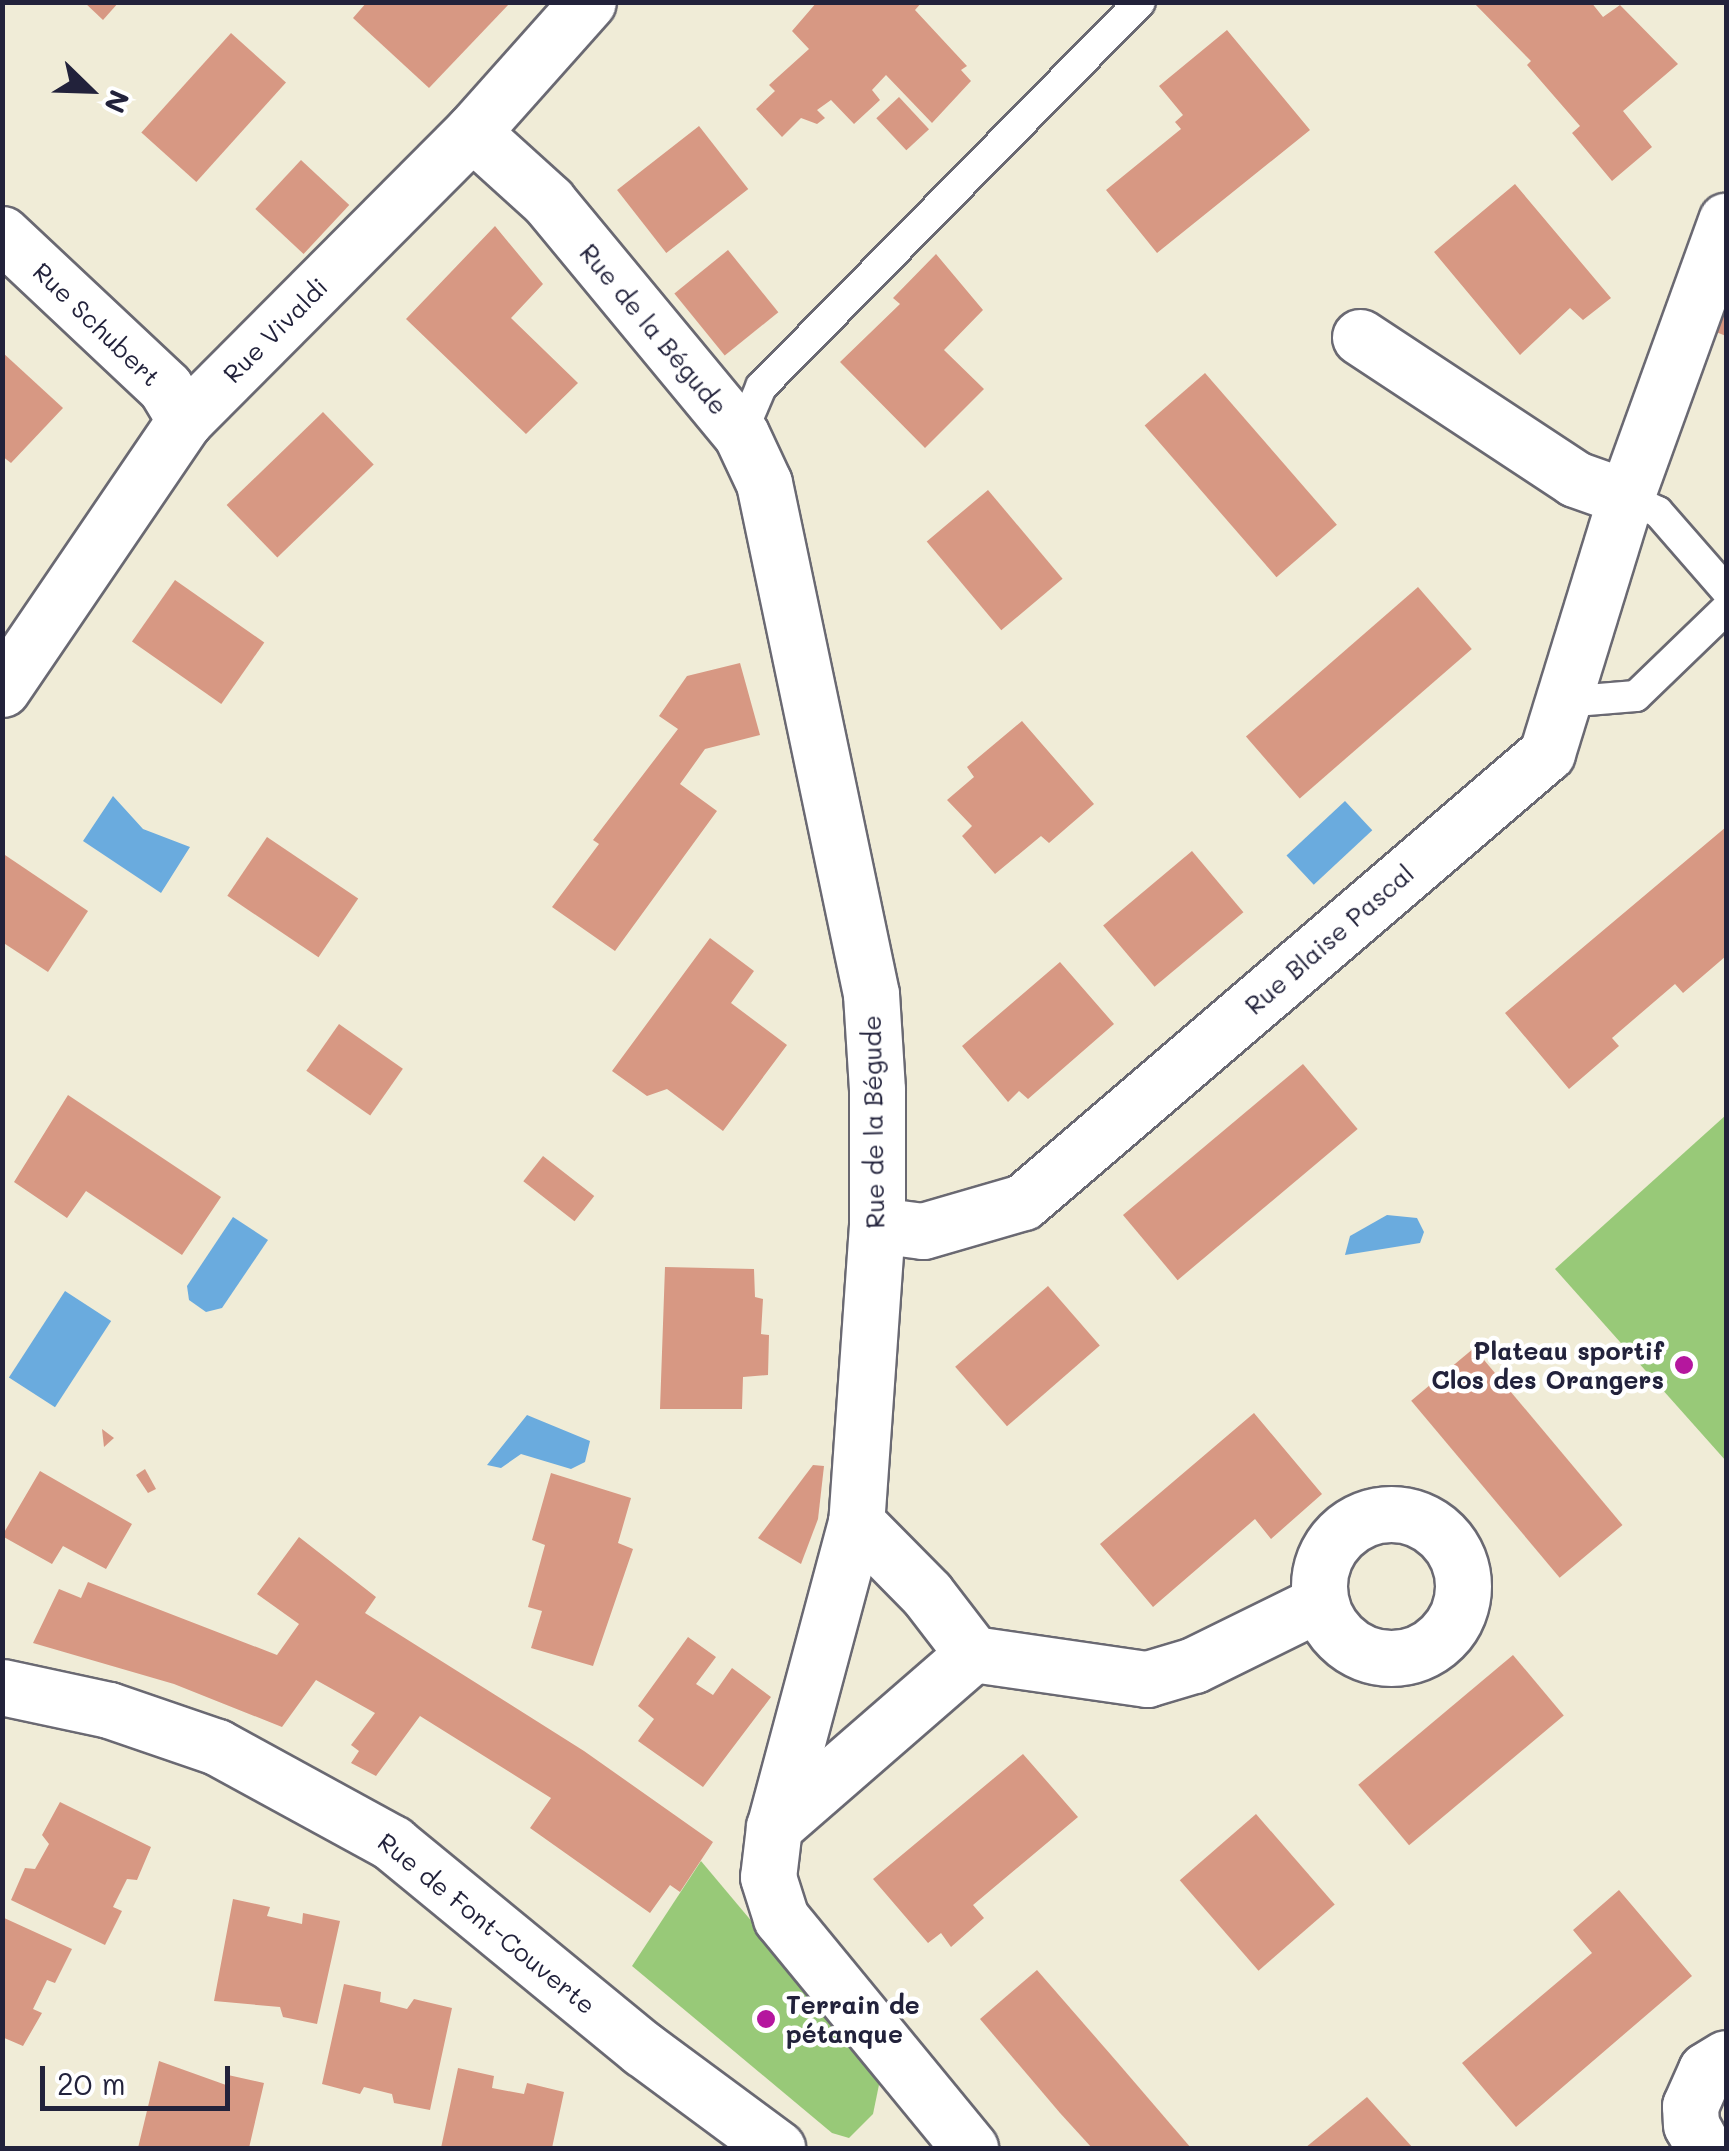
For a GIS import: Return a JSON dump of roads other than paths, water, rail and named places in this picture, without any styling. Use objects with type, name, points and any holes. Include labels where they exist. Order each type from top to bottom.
[{"type":"street","name":"Rue Vivaldi","points":[[2,689],[185,420],[472,132],[588,2]]},
{"type":"street","name":"Rue de la Bégude","points":[[472,132],[548,201],[741,434],[764,483],[870,994],[877,1225],[856,1522],[774,1827],[768,1878],[781,1918],[970,2148]]},
{"type":"street","name":"Rue Blaise Pascal","points":[[877,1225],[923,1231],[1023,1202],[1547,753],[1626,497],[1726,220]]},
{"type":"street","name":"Rue Schubert","points":[[2,234],[164,387],[185,420]]},
{"type":"street","points":[[1360,337],[1575,479],[1626,497]]},
{"type":"street","points":[[856,1522],[927,1594],[973,1654],[1147,1678],[1194,1665],[1320,1603]]},
{"type":"street","points":[[774,1827],[973,1654]]},
{"type":"street","name":"Rue de Font-Couverte","points":[[2,1687],[109,1710],[216,1746],[392,1843],[643,2049],[777,2148]]},
{"type":"street","points":[[1704,2148],[1691,2125],[1690,2106],[1706,2070],[1726,2058]]},
{"type":"lane","points":[[741,434],[762,387],[1140,2]]},
{"type":"lane","points":[[1626,497],[1658,512],[1726,590]]},
{"type":"lane","points":[[1563,702],[1636,696],[1726,609]]},
{"type":"water","points":[[113,796],[143,829],[190,847],[161,893],[83,841]]},
{"type":"water","points":[[1345,801],[1372,830],[1314,885],[1286,856]]},
{"type":"water","points":[[1387,1215],[1417,1218],[1424,1232],[1420,1243],[1345,1255],[1350,1236]]},
{"type":"water","points":[[233,1217],[268,1240],[222,1308],[206,1312],[189,1300],[187,1286]]},
{"type":"water","points":[[65,1291],[111,1321],[55,1407],[9,1377]]},
{"type":"water","points":[[527,1415],[590,1441],[585,1462],[571,1469],[521,1454],[501,1468],[487,1465]]},
{"type":"place","name":"Plateau sportif Clos des Orangers","points":[[1684,1365]]},
{"type":"place","name":"Terrain de pétanque","points":[[766,2019]]}]
